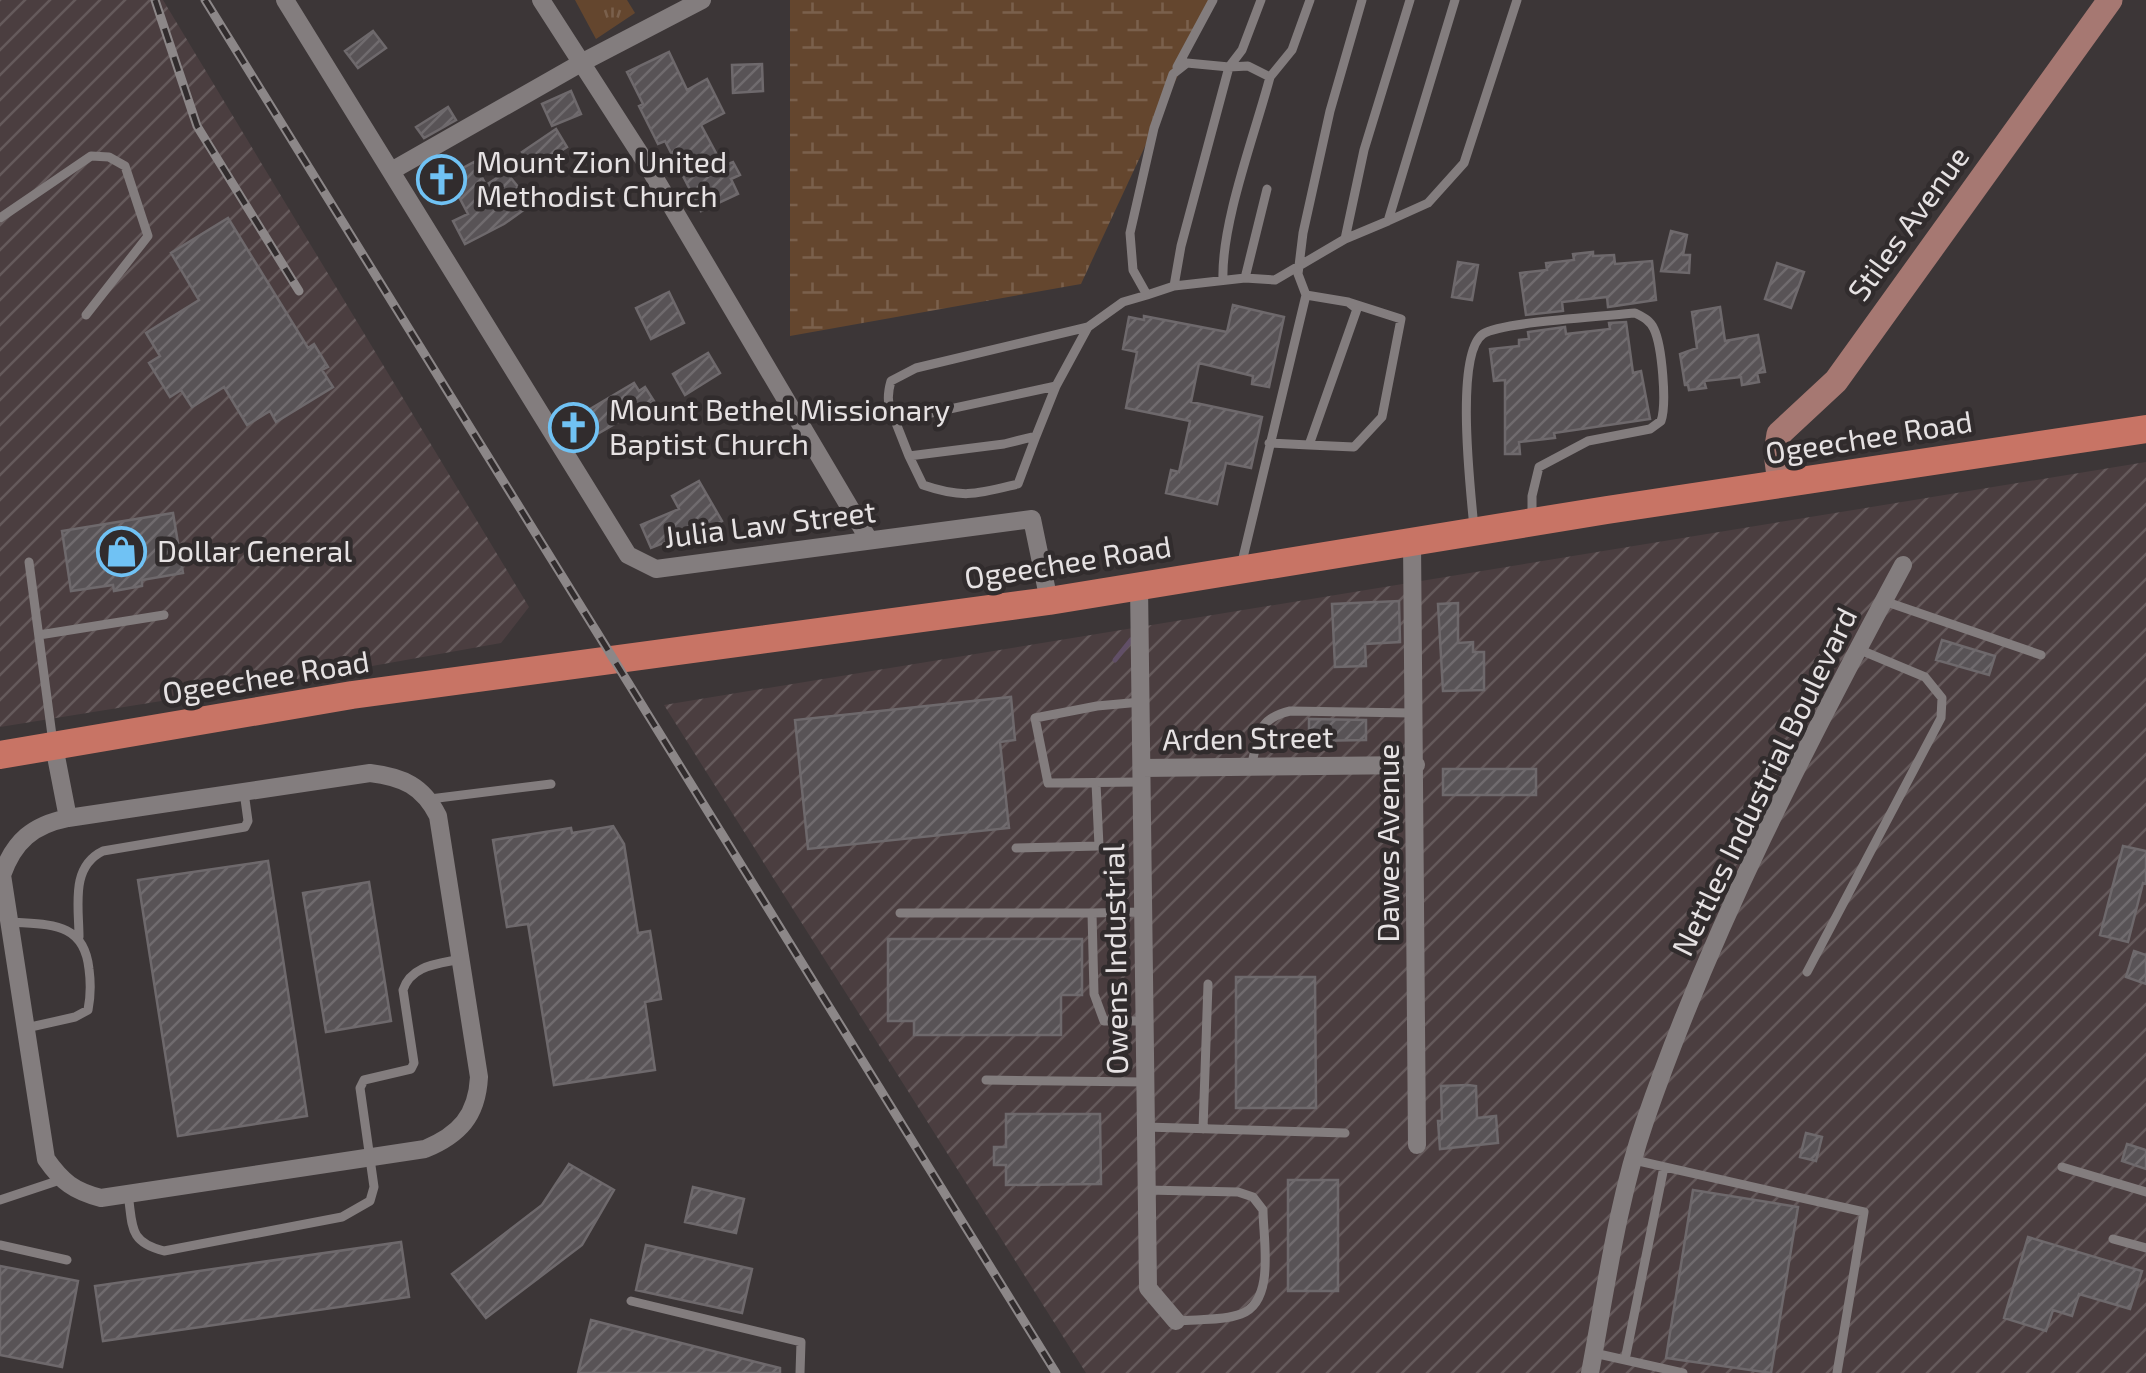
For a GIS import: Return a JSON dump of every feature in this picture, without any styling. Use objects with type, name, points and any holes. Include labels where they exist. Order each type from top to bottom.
[{"type":"main road","name":"Ogeechee Road","points":[[0,755],[352,695],[1049,600],[2146,429]]},
{"type":"street","name":"Julia Law Street","points":[[285,0],[628,554],[656,569],[1032,519],[1049,600]]},
{"type":"street","points":[[541,0],[646,163],[869,540]]},
{"type":"street","points":[[393,170],[581,63],[702,0]]},
{"type":"street","name":"Stiles Avenue","points":[[1780,484],[1776,453],[1779,434],[1836,380],[2110,0]]},
{"type":"street","name":"Dawes Avenue","points":[[1412,541],[1418,1144]]},
{"type":"street","name":"Nettles Industrial Boulevard","points":[[1590,1373],[1644,1124],[1704,965],[1757,848],[1904,565]]},
{"type":"street","name":"Owens Industrial","points":[[1139,585],[1148,1288],[1176,1321]]},
{"type":"street","points":[[54,746],[68,818]]},
{"type":"street","name":"Arden Street","points":[[1142,775],[1251,767],[1416,765]]},
{"type":"street","points":[[370,773],[393,776],[415,785],[430,799],[438,816],[480,1078],[473,1112],[450,1139],[425,1149],[101,1198],[77,1192],[60,1180],[46,1159],[1,876],[8,858],[34,828],[68,818],[370,773]]},
{"type":"lane","points":[[1147,296],[1133,270],[1130,233],[1149,145],[1173,74],[1213,0]]},
{"type":"lane","points":[[1174,286],[1229,67],[1242,50],[1262,0]]},
{"type":"lane","points":[[1223,280],[1232,219],[1270,77],[1292,50],[1310,0]]},
{"type":"lane","points":[[1240,569],[1306,295],[1298,274],[1302,233],[1330,110],[1362,0]]},
{"type":"lane","points":[[1345,239],[1364,150],[1410,0]]},
{"type":"lane","points":[[1388,221],[1455,0]]},
{"type":"lane","points":[[1088,328],[1056,386],[1018,484],[953,495],[923,485],[886,395],[890,382],[916,368],[1088,328],[1124,302],[1174,286],[1245,278],[1275,280],[1345,239],[1428,203],[1464,164],[1517,0]]},
{"type":"lane","points":[[1173,74],[1187,63],[1248,66],[1270,77]]},
{"type":"lane","points":[[0,218],[91,156],[109,156],[125,166],[148,236],[86,315]]},
{"type":"lane","points":[[1245,278],[1267,190]]},
{"type":"lane","points":[[1269,443],[1354,447],[1382,416],[1401,319],[1348,302],[1306,295]]},
{"type":"lane","points":[[1310,445],[1357,310],[1348,302]]},
{"type":"lane","points":[[1474,531],[1466,426],[1469,354],[1474,342],[1484,333],[1506,327],[1634,314],[1648,320],[1655,329],[1658,345],[1664,399],[1661,421],[1650,429],[1588,442],[1539,467],[1532,496],[1532,522]]},
{"type":"lane","points":[[893,416],[899,420],[1056,386]]},
{"type":"lane","points":[[910,456],[1036,436]]},
{"type":"lane","points":[[29,562],[54,746]]},
{"type":"lane","points":[[1884,602],[2041,655]]},
{"type":"lane","points":[[39,635],[164,615]]},
{"type":"lane","points":[[1808,972],[1941,718],[1942,698],[1924,677],[1858,649]]},
{"type":"lane","points":[[1141,702],[1035,718],[1048,783],[1096,782],[1142,775]]},
{"type":"lane","points":[[1251,767],[1262,726],[1271,716],[1290,712],[1415,713]]},
{"type":"lane","points":[[1016,848],[1098,846],[1096,782]]},
{"type":"lane","points":[[430,799],[550,784]]},
{"type":"lane","points":[[26,1028],[88,1010],[92,993],[88,954],[79,937],[81,870],[92,856],[245,827],[248,821],[244,792]]},
{"type":"lane","points":[[900,913],[1143,912]]},
{"type":"lane","points":[[1092,913],[1094,994],[1104,1022],[1144,1022]]},
{"type":"lane","points":[[9,922],[50,924],[79,937]]},
{"type":"lane","points":[[128,1194],[135,1236],[144,1246],[164,1252],[342,1217],[370,1201],[374,1187],[360,1088],[364,1080],[412,1069],[403,990],[406,981],[422,969],[461,959]]},
{"type":"lane","points":[[1203,1129],[1208,984]]},
{"type":"lane","points":[[986,1080],[1145,1082]]},
{"type":"lane","points":[[1146,1128],[1345,1133]]},
{"type":"lane","points":[[1634,1160],[1864,1212],[1837,1373]]},
{"type":"lane","points":[[2062,1166],[2146,1192]]},
{"type":"lane","points":[[1625,1360],[1664,1167]]},
{"type":"lane","points":[[0,1200],[60,1180]]},
{"type":"lane","points":[[1146,1190],[1238,1192],[1252,1197],[1263,1210],[1264,1284],[1259,1300],[1244,1314],[1176,1321]]},
{"type":"lane","points":[[2113,1239],[2146,1248]]},
{"type":"lane","points":[[0,1245],[68,1260]]},
{"type":"lane","points":[[631,1302],[802,1342],[800,1373]]},
{"type":"lane","points":[[1594,1353],[1683,1373]]},
{"type":"shaded area","points":[[0,0],[163,0],[529,607],[501,643],[0,727]]},
{"type":"shaded area","points":[[2146,462],[2146,1373],[1086,1373],[664,705]]},
{"type":"green space","points":[[575,0],[627,0],[635,13],[596,39]]},
{"type":"green space","points":[[790,0],[1213,0],[1081,284],[790,336]]},
{"type":"building","points":[[373,31],[386,48],[358,68],[345,51]]},
{"type":"building","points":[[669,52],[687,90],[707,79],[724,113],[701,125],[723,166],[733,162],[740,175],[731,179],[738,194],[701,211],[665,141],[658,144],[627,72]]},
{"type":"building","points":[[762,64],[763,91],[733,93],[732,65]]},
{"type":"building","points":[[571,91],[581,114],[552,126],[542,104]]},
{"type":"building","points":[[448,107],[456,120],[424,138],[416,127]]},
{"type":"building","points":[[556,129],[567,147],[533,168],[522,152]]},
{"type":"building","points":[[474,162],[486,185],[506,172],[532,204],[465,244],[453,221],[468,214],[448,176]]},
{"type":"building","points":[[228,218],[308,348],[314,344],[328,367],[322,370],[333,387],[276,422],[270,411],[247,425],[224,387],[192,407],[181,390],[170,397],[149,363],[160,356],[146,333],[199,300],[171,253]]},
{"type":"building","points":[[1671,231],[1687,235],[1683,255],[1690,255],[1689,273],[1661,271]]},
{"type":"building","points":[[1593,252],[1593,256],[1614,255],[1615,264],[1652,261],[1656,300],[1608,307],[1607,297],[1562,302],[1563,311],[1526,315],[1520,273],[1547,270],[1546,263],[1574,260],[1573,254]]},
{"type":"building","points":[[1458,262],[1478,265],[1472,300],[1452,297]]},
{"type":"building","points":[[1777,263],[1804,272],[1791,308],[1765,299]]},
{"type":"building","points":[[669,292],[684,323],[651,339],[636,308]]},
{"type":"building","points":[[1233,305],[1284,317],[1269,387],[1252,384],[1253,376],[1199,363],[1191,402],[1262,417],[1251,468],[1226,463],[1217,504],[1166,493],[1171,470],[1179,472],[1190,421],[1126,408],[1137,352],[1123,349],[1129,317],[1144,320],[1144,316],[1227,332]]},
{"type":"building","points":[[1720,307],[1725,341],[1758,335],[1765,372],[1757,373],[1759,382],[1742,385],[1741,377],[1704,381],[1706,388],[1689,390],[1680,354],[1697,348],[1692,312]]},
{"type":"building","points":[[1626,322],[1633,373],[1641,371],[1650,419],[1554,433],[1555,438],[1519,442],[1520,454],[1505,454],[1505,380],[1494,381],[1490,349],[1519,346],[1519,340],[1529,339],[1528,332],[1565,327],[1566,334],[1610,329],[1609,323]]},
{"type":"building","points":[[708,353],[720,373],[685,395],[673,374]]},
{"type":"building","points":[[634,383],[639,391],[645,387],[654,401],[587,440],[575,418]]},
{"type":"building","points":[[699,481],[722,521],[694,537],[691,532],[651,548],[641,525],[679,509],[672,496]]},
{"type":"building","name":"Dollar General","points":[[173,513],[183,573],[142,580],[142,586],[114,591],[113,585],[71,591],[62,531]]},
{"type":"building","points":[[1399,601],[1400,642],[1365,644],[1366,666],[1335,667],[1332,604]]},
{"type":"building","points":[[1458,603],[1458,643],[1473,642],[1473,652],[1484,652],[1484,690],[1443,691],[1438,604]]},
{"type":"building","points":[[1942,640],[1995,656],[1989,675],[1936,660]]},
{"type":"building","points":[[1011,697],[1015,740],[1000,742],[1009,828],[808,849],[795,720]]},
{"type":"building","points":[[1309,719],[1366,720],[1366,740],[1309,741]]},
{"type":"building","points":[[1443,769],[1536,769],[1536,795],[1443,795]]},
{"type":"building","points":[[613,826],[624,844],[638,933],[650,931],[661,999],[645,1002],[655,1070],[554,1085],[528,924],[507,927],[493,840]]},
{"type":"building","points":[[2123,846],[2146,851],[2146,884],[2143,883],[2128,942],[2100,935]]},
{"type":"building","points":[[268,861],[307,1116],[178,1136],[138,880]]},
{"type":"building","points":[[369,882],[391,1021],[326,1032],[303,893]]},
{"type":"building","points":[[888,939],[1082,939],[1082,995],[1061,995],[1061,1035],[914,1035],[914,1021],[888,1021]]},
{"type":"building","points":[[2134,951],[2146,955],[2146,984],[2126,977]]},
{"type":"building","points":[[1236,977],[1315,977],[1316,1108],[1236,1108]]},
{"type":"building","points":[[1441,1086],[1476,1086],[1477,1118],[1496,1116],[1498,1143],[1440,1149]]},
{"type":"building","points":[[1006,1114],[1100,1114],[1101,1184],[1006,1185],[1006,1165],[994,1165],[994,1147],[1006,1147]]},
{"type":"building","points":[[1806,1133],[1822,1137],[1816,1161],[1800,1157]]},
{"type":"building","points":[[2127,1144],[2146,1150],[2146,1169],[2122,1161]]},
{"type":"building","points":[[569,1164],[614,1190],[582,1245],[486,1318],[452,1274],[542,1205]]},
{"type":"building","points":[[1288,1180],[1338,1180],[1338,1291],[1288,1291]]},
{"type":"building","points":[[693,1187],[744,1199],[736,1233],[685,1222]]},
{"type":"building","points":[[1693,1190],[1798,1207],[1771,1373],[1666,1358]]},
{"type":"building","points":[[2028,1237],[2142,1271],[2130,1309],[2079,1294],[2072,1316],[2053,1310],[2046,1331],[2004,1318]]},
{"type":"building","points":[[401,1242],[409,1297],[103,1341],[95,1286]]},
{"type":"building","points":[[646,1245],[752,1269],[742,1313],[636,1290]]},
{"type":"building","points":[[0,1266],[78,1281],[62,1367],[0,1355]]},
{"type":"building","points":[[591,1320],[780,1368],[780,1373],[578,1373]]},
{"type":"waterway","points":[[1115,660],[1131,640]]},
{"type":"railway","points":[[155,0],[197,126],[299,291]]},
{"type":"railway","points":[[205,0],[1056,1373]]},
{"type":"place","name":"Mount Zion United Methodist Church","points":[[441,180]]},
{"type":"place","name":"Mount Bethel Missionary Baptist Church","points":[[574,428]]},
{"type":"place","name":"Dollar General","points":[[122,552]]}]
